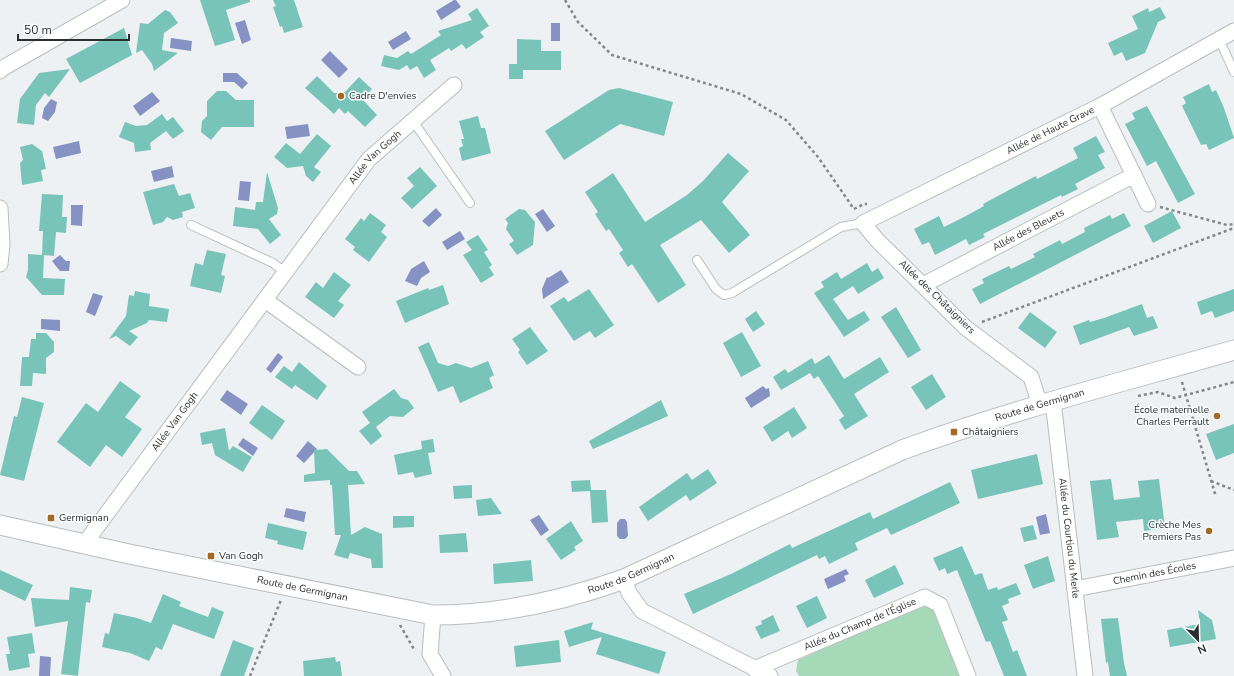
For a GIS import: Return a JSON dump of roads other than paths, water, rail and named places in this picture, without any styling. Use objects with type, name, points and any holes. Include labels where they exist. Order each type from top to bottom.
[{"type":"street","points":[[0,71],[122,0]]},
{"type":"street","name":"Allée de Haute Grave","points":[[863,223],[1100,106],[1234,31]]},
{"type":"street","name":"Allée Van Gogh","points":[[85,543],[369,159],[454,85]]},
{"type":"street","points":[[1100,106],[1148,204]]},
{"type":"street","name":"Allée des Bleuets","points":[[923,285],[1134,175]]},
{"type":"street","points":[[0,208],[2,245],[0,264]]},
{"type":"street","name":"Allée des Châtaigniers","points":[[863,223],[966,328],[1031,378],[1046,403]]},
{"type":"street","points":[[265,300],[358,367]]},
{"type":"street","name":"Route de Germignan","points":[[0,525],[129,554],[433,615],[455,615],[545,602],[588,592],[624,579],[902,450],[946,434],[1046,403],[1234,350]]},
{"type":"street","name":"Allée du Courtiou du Merle","points":[[1046,403],[1075,589],[1085,676]]},
{"type":"street","name":"Chemin des Écoles","points":[[1075,589],[1234,558]]},
{"type":"street","points":[[624,579],[629,593],[642,611],[770,676]]},
{"type":"street","name":"Allée du Champ de l'Église","points":[[754,669],[925,597],[940,605],[968,676]]},
{"type":"street","points":[[433,615],[430,654],[443,676]]},
{"type":"lane","points":[[1219,39],[1234,72]]},
{"type":"lane","points":[[413,121],[470,203]]},
{"type":"lane","points":[[697,260],[716,288],[724,295],[732,294],[842,227],[863,223]]},
{"type":"lane","points":[[191,225],[273,263],[286,272]]},
{"type":"water","points":[[456,0],[461,7],[441,20],[436,11]]},
{"type":"water","points":[[245,20],[251,40],[242,44],[235,23]]},
{"type":"water","points":[[551,23],[560,23],[560,41],[551,41]]},
{"type":"water","points":[[406,31],[411,39],[393,50],[388,42]]},
{"type":"water","points":[[171,38],[192,41],[191,51],[170,48]]},
{"type":"water","points":[[330,51],[348,69],[339,78],[321,60]]},
{"type":"water","points":[[223,73],[237,73],[248,83],[242,89],[234,82],[223,82]]},
{"type":"water","points":[[152,92],[160,101],[140,116],[133,106]]},
{"type":"water","points":[[51,99],[57,102],[55,112],[48,121],[42,118],[44,108]]},
{"type":"water","points":[[308,124],[310,136],[287,139],[285,127]]},
{"type":"water","points":[[79,141],[81,153],[56,159],[53,147]]},
{"type":"water","points":[[172,166],[174,177],[154,182],[151,171]]},
{"type":"water","points":[[240,181],[251,182],[249,201],[238,200]]},
{"type":"water","points":[[71,205],[83,205],[82,226],[71,225]]},
{"type":"water","points":[[436,208],[442,215],[429,227],[422,221]]},
{"type":"water","points":[[543,209],[555,226],[547,232],[535,214]]},
{"type":"water","points":[[460,231],[465,239],[447,250],[442,242]]},
{"type":"water","points":[[60,255],[66,261],[70,261],[69,271],[60,271],[52,261]]},
{"type":"water","points":[[424,261],[430,272],[421,278],[417,286],[405,281],[411,269]]},
{"type":"water","points":[[561,270],[569,282],[543,299],[542,289],[547,277],[548,278]]},
{"type":"water","points":[[93,293],[103,296],[95,316],[86,312]]},
{"type":"water","points":[[41,319],[60,320],[60,331],[41,329]]},
{"type":"water","points":[[278,353],[283,357],[271,373],[266,369]]},
{"type":"water","points":[[763,386],[766,389],[769,388],[770,396],[751,408],[745,398]]},
{"type":"water","points":[[227,390],[248,404],[241,415],[220,400]]},
{"type":"water","points":[[243,438],[258,448],[253,456],[238,445]]},
{"type":"water","points":[[308,441],[317,449],[304,463],[296,456]]},
{"type":"water","points":[[286,508],[306,512],[304,522],[284,517]]},
{"type":"water","points":[[1046,514],[1050,533],[1040,535],[1036,517]]},
{"type":"water","points":[[539,515],[549,530],[541,536],[530,520]]},
{"type":"water","points":[[620,519],[625,519],[627,522],[628,536],[625,539],[620,539],[617,536],[617,523]]},
{"type":"water","points":[[846,569],[849,574],[844,576],[846,581],[828,589],[824,579]]},
{"type":"water","points":[[40,656],[51,657],[50,676],[39,676]]},
{"type":"place","name":"Cadre D'envies","points":[[341,96]]},
{"type":"place","name":"École maternelle Charles Perrault","points":[[1217,416]]},
{"type":"place","name":"Châtaigniers","points":[[954,432]]},
{"type":"place","name":"Germignan","points":[[51,518]]},
{"type":"place","name":"Crèche Mes Premiers Pas","points":[[1209,531]]},
{"type":"place","name":"Van Gogh","points":[[211,556]]}]
